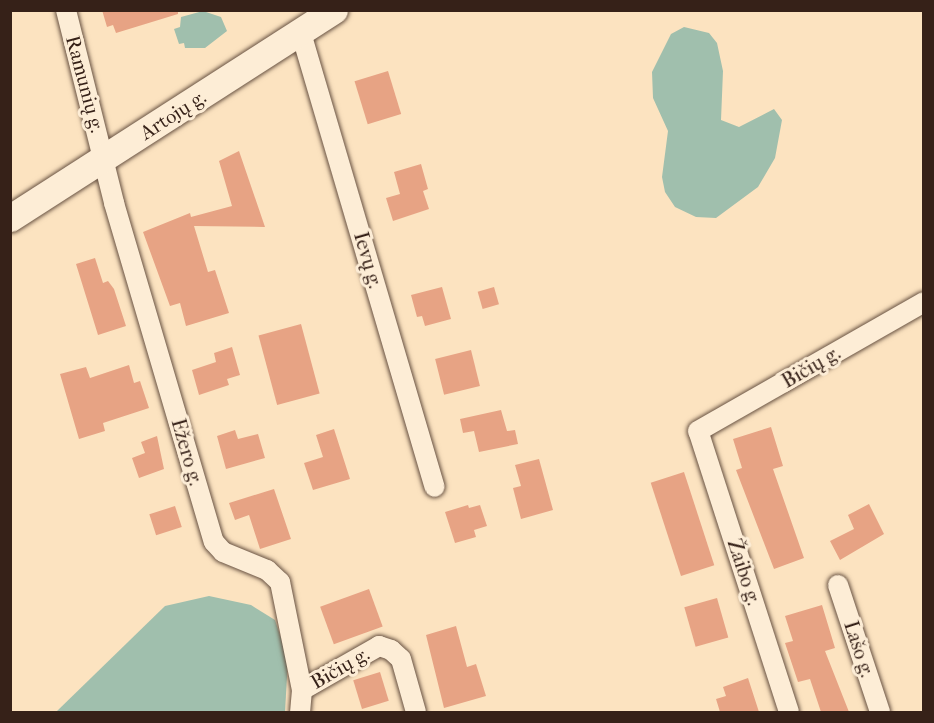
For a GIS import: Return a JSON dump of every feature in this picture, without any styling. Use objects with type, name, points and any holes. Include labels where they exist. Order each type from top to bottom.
[{"type":"main road","name":"Artojų g.","points":[[10,218],[334,10]]},
{"type":"street","name":"Ramunių g.","points":[[66,10],[104,158]]},
{"type":"street","name":"Ievų g.","points":[[301,33],[435,487]]},
{"type":"street","name":"Ežero g.","points":[[104,158],[114,203],[214,542],[223,552],[267,570],[280,582],[302,690],[300,712]]},
{"type":"street","name":"Bičių g.","points":[[698,431],[924,302]]},
{"type":"street","name":"Žaibo g.","points":[[698,431],[789,712]]},
{"type":"street","name":"Lašo g.","points":[[838,585],[880,712]]},
{"type":"street","name":"Bičių g.","points":[[302,690],[379,646],[391,650],[401,659],[416,712]]},
{"type":"shaded area","points":[[203,11],[221,17],[227,31],[205,48],[185,48],[184,43],[179,44],[174,29],[180,27],[181,17]]},
{"type":"shaded area","points":[[684,27],[709,33],[717,43],[723,71],[721,120],[739,127],[774,109],[782,120],[775,158],[758,187],[716,218],[696,217],[675,207],[665,192],[662,177],[668,131],[653,98],[652,72],[671,34]]},
{"type":"shaded area","points":[[209,596],[251,605],[275,620],[288,659],[285,712],[56,712],[165,606]]},
{"type":"building","points":[[102,10],[178,10],[178,14],[116,33],[113,25],[107,27]]},
{"type":"building","points":[[388,71],[401,114],[368,124],[355,81]]},
{"type":"building","points":[[239,151],[265,227],[194,226],[208,272],[215,270],[229,313],[186,326],[180,303],[170,306],[143,232],[190,213],[191,217],[232,206],[219,161]]},
{"type":"building","points":[[421,164],[428,189],[423,191],[429,209],[393,221],[386,198],[400,194],[394,172]]},
{"type":"building","points":[[95,258],[103,283],[108,281],[114,289],[126,326],[98,335],[76,264]]},
{"type":"building","points":[[442,287],[451,319],[425,326],[422,316],[417,317],[411,295]]},
{"type":"building","points":[[494,287],[499,304],[483,309],[478,292]]},
{"type":"building","points":[[301,324],[320,394],[277,405],[258,335]]},
{"type":"building","points":[[232,347],[240,375],[227,379],[229,385],[199,395],[192,370],[216,362],[214,353]]},
{"type":"building","points":[[471,350],[480,386],[444,395],[435,359]]},
{"type":"building","points":[[129,365],[134,383],[140,381],[149,408],[103,423],[105,431],[79,439],[60,374],[86,367],[90,378]]},
{"type":"building","points":[[501,410],[507,431],[515,430],[518,444],[479,452],[474,431],[463,433],[460,419]]},
{"type":"building","points":[[771,427],[783,466],[773,469],[804,558],[774,569],[736,470],[742,468],[733,439]]},
{"type":"building","points":[[334,429],[350,479],[313,490],[304,463],[323,457],[316,435]]},
{"type":"building","points":[[235,430],[238,439],[258,434],[265,458],[226,469],[217,436]]},
{"type":"building","points":[[157,436],[164,469],[139,478],[132,458],[145,453],[141,442]]},
{"type":"building","points":[[539,459],[553,510],[521,519],[513,488],[521,486],[515,465]]},
{"type":"building","points":[[684,472],[714,565],[681,576],[651,483]]},
{"type":"building","points":[[274,489],[291,539],[260,549],[249,515],[235,520],[229,503]]},
{"type":"building","points":[[869,504],[884,534],[840,560],[830,541],[854,529],[848,515]]},
{"type":"building","points":[[468,505],[469,508],[480,505],[487,526],[474,530],[476,537],[455,543],[445,512]]},
{"type":"building","points":[[175,506],[182,527],[156,535],[149,514]]},
{"type":"building","points":[[369,589],[383,627],[334,644],[320,607]]},
{"type":"building","points":[[717,598],[728,637],[696,647],[684,607]]},
{"type":"building","points":[[822,605],[835,648],[825,651],[849,712],[821,712],[810,679],[798,682],[785,643],[793,641],[785,616]]},
{"type":"building","points":[[456,626],[467,667],[476,664],[486,696],[444,708],[426,635]]},
{"type":"building","points":[[380,672],[389,701],[362,709],[353,680]]},
{"type":"building","points":[[748,678],[759,712],[720,712],[716,699],[726,696],[723,687]]}]
